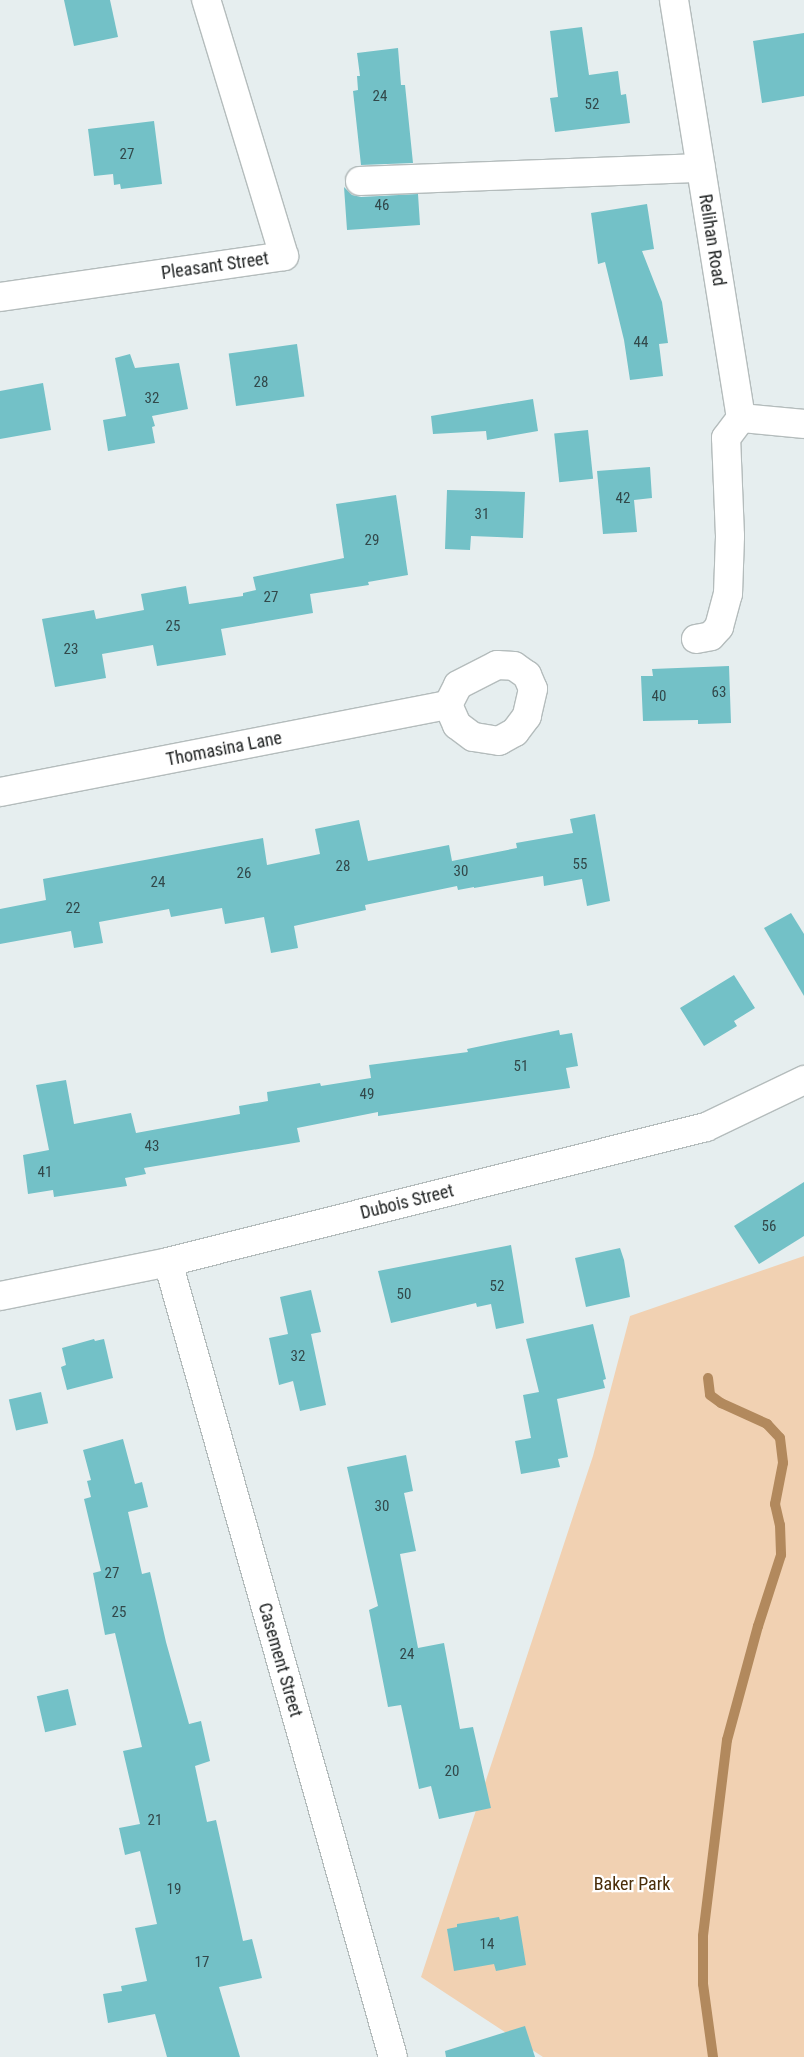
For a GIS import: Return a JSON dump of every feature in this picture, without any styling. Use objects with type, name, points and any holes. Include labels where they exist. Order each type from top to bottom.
[{"type":"street","name":"Pleasant Street","points":[[0,297],[284,256],[206,0]]},
{"type":"street","name":"Relihan Road","points":[[674,0],[742,418]]},
{"type":"street","points":[[360,181],[701,168]]},
{"type":"street","points":[[696,639],[711,636],[719,628],[728,594],[730,536],[726,438],[742,418],[804,424]]},
{"type":"street","name":"Thomasina Lane","points":[[0,792],[448,705]]},
{"type":"street","name":"Dubois Street","points":[[0,1296],[168,1262],[706,1127],[804,1080]]},
{"type":"street","name":"Casement Street","points":[[168,1262],[393,2057]]},
{"type":"green space","name":"Baker Park","points":[[804,1256],[804,2057],[543,2057],[421,1977],[593,1456],[630,1316]]},
{"type":"building","points":[[64,0],[110,0],[118,37],[74,46]]},
{"type":"building","points":[[582,27],[589,75],[618,71],[621,95],[626,94],[630,123],[555,132],[550,98],[558,97],[550,31]]},
{"type":"building","points":[[804,33],[804,96],[762,103],[753,41]]},
{"type":"building","points":[[398,48],[401,85],[405,85],[413,163],[361,165],[353,91],[358,90],[357,76],[360,76],[357,53]]},
{"type":"building","points":[[154,121],[162,184],[121,189],[120,184],[114,185],[113,174],[94,176],[88,129]]},
{"type":"building","points":[[344,187],[352,195],[361,197],[418,194],[420,225],[347,230]]},
{"type":"building","points":[[647,204],[654,249],[642,251],[662,302],[668,343],[659,344],[663,376],[630,380],[624,340],[605,262],[598,264],[591,213]]},
{"type":"building","points":[[297,344],[304,396],[236,406],[229,354]]},
{"type":"building","points":[[130,354],[135,368],[179,363],[188,409],[152,416],[155,426],[152,427],[155,443],[108,451],[103,420],[126,416],[115,358]]},
{"type":"building","points":[[43,383],[51,430],[0,439],[0,391]]},
{"type":"building","points":[[533,399],[538,431],[487,440],[486,431],[433,434],[431,416]]},
{"type":"building","points":[[588,430],[593,479],[559,482],[554,434]]},
{"type":"building","points":[[650,467],[652,498],[634,500],[637,532],[603,534],[597,471]]},
{"type":"building","points":[[447,490],[525,492],[523,538],[471,536],[470,550],[445,549]]},
{"type":"building","points":[[396,495],[408,575],[368,582],[369,585],[310,594],[313,613],[221,629],[226,655],[157,666],[153,645],[102,654],[106,678],[55,687],[42,619],[94,610],[96,619],[144,610],[141,594],[186,586],[189,604],[243,596],[243,593],[256,590],[253,577],[344,558],[336,504]]},
{"type":"building","points":[[729,666],[731,723],[698,724],[698,720],[643,721],[641,676],[653,676],[652,669]]},
{"type":"building","points":[[595,814],[610,901],[587,906],[582,879],[544,886],[543,876],[458,890],[457,886],[365,905],[366,910],[294,926],[298,948],[271,953],[264,917],[225,924],[222,908],[171,917],[169,909],[99,922],[103,943],[74,948],[71,931],[0,944],[0,909],[46,900],[43,879],[263,838],[267,865],[320,854],[315,829],[359,820],[368,861],[449,845],[452,861],[517,848],[516,843],[573,833],[570,819]]},
{"type":"building","points":[[791,913],[804,934],[804,996],[764,928]]},
{"type":"building","points":[[734,975],[755,1008],[734,1021],[737,1026],[704,1046],[680,1008]]},
{"type":"building","points":[[559,1030],[560,1035],[572,1033],[578,1066],[566,1068],[570,1088],[378,1116],[378,1112],[297,1128],[300,1142],[144,1168],[146,1174],[125,1178],[127,1186],[54,1197],[53,1190],[28,1194],[23,1155],[49,1150],[36,1085],[66,1080],[74,1124],[131,1113],[136,1133],[240,1114],[239,1106],[268,1101],[267,1092],[320,1083],[321,1086],[371,1078],[369,1065],[468,1052],[467,1049]]},
{"type":"building","points":[[804,1182],[804,1236],[759,1264],[734,1226]]},
{"type":"building","points":[[511,1245],[524,1323],[496,1329],[491,1304],[477,1307],[476,1303],[391,1323],[378,1271]]},
{"type":"building","points":[[620,1248],[624,1260],[630,1297],[586,1307],[575,1258]]},
{"type":"building","points":[[311,1290],[321,1332],[311,1334],[326,1405],[300,1411],[293,1381],[279,1385],[269,1338],[288,1334],[280,1297]]},
{"type":"building","points":[[593,1324],[606,1379],[603,1380],[605,1388],[557,1399],[568,1457],[558,1459],[560,1467],[521,1474],[515,1441],[531,1438],[523,1395],[539,1392],[526,1339]]},
{"type":"building","points":[[94,1339],[95,1341],[104,1339],[113,1378],[67,1390],[61,1367],[66,1365],[62,1348]]},
{"type":"building","points":[[41,1392],[48,1423],[16,1431],[9,1399]]},
{"type":"building","points":[[123,1439],[135,1484],[142,1482],[148,1507],[128,1512],[142,1574],[150,1572],[166,1642],[189,1724],[201,1721],[210,1761],[195,1766],[207,1822],[216,1820],[243,1941],[252,1939],[262,1978],[219,1987],[240,2057],[167,2057],[155,2014],[108,2023],[103,1994],[122,1991],[121,1986],[147,1981],[135,1928],[157,1924],[140,1851],[125,1855],[119,1828],[140,1824],[123,1751],[142,1747],[115,1633],[105,1635],[93,1573],[101,1571],[84,1499],[91,1497],[87,1481],[91,1480],[83,1450]]},
{"type":"building","points":[[406,1455],[413,1491],[404,1493],[416,1551],[400,1554],[418,1648],[444,1643],[460,1729],[473,1727],[491,1808],[439,1819],[431,1786],[419,1789],[401,1705],[388,1707],[369,1610],[378,1606],[347,1467]]},
{"type":"building","points":[[68,1689],[76,1725],[45,1732],[37,1696]]},
{"type":"building","points":[[518,1916],[526,1965],[496,1971],[494,1964],[454,1971],[447,1929],[457,1927],[457,1924],[499,1917],[500,1920]]},
{"type":"building","points":[[525,2026],[535,2057],[446,2057],[445,2051]]},
{"type":"waterway","points":[[708,1378],[710,1395],[721,1403],[767,1424],[780,1438],[783,1463],[775,1504],[780,1525],[781,1555],[758,1626],[727,1740],[703,1936],[703,1984],[713,2057]]}]
